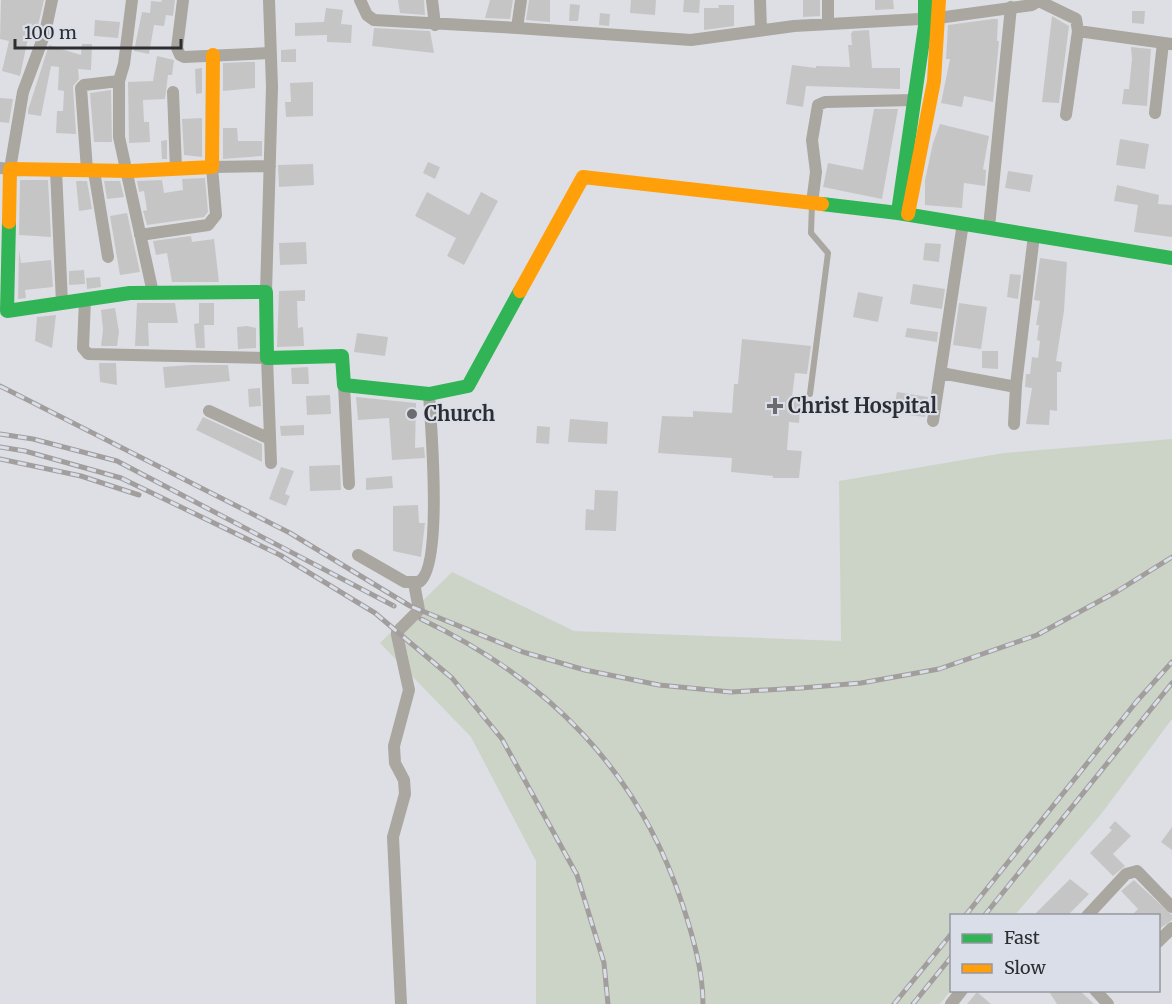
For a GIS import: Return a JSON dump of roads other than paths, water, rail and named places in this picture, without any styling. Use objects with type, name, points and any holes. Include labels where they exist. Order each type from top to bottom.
[{"type":"street","points":[[52,0],[45,33],[23,92],[5,168],[7,311],[130,293],[266,292]]},
{"type":"street","points":[[132,0],[124,64],[119,81],[119,137],[153,293]]},
{"type":"street","points":[[183,0],[178,52],[184,57],[270,53]]},
{"type":"street","points":[[269,0],[270,166],[266,292],[271,463]]},
{"type":"street","points":[[360,0],[367,15],[374,20],[691,40],[828,23],[932,19],[1032,5],[1039,0],[1074,15],[1078,31],[1066,115]]},
{"type":"street","points":[[432,0],[435,25]]},
{"type":"street","points":[[517,28],[521,0]]},
{"type":"street","points":[[760,0],[761,30]]},
{"type":"street","points":[[828,0],[828,23]]},
{"type":"street","points":[[903,214],[934,81],[932,19],[925,0]]},
{"type":"street","points":[[903,214],[914,100],[932,19],[939,0]]},
{"type":"street","points":[[989,227],[1011,7]]},
{"type":"street","points":[[1078,31],[1168,44],[1155,113]]},
{"type":"street","points":[[141,235],[208,225],[216,215],[212,167],[213,55]]},
{"type":"street","points":[[108,257],[90,170],[81,88],[119,81]]},
{"type":"street","points":[[173,92],[176,169]]},
{"type":"street","points":[[812,203],[816,172],[812,140],[818,105],[825,102],[914,100]]},
{"type":"street","points":[[5,168],[127,171],[270,166]]},
{"type":"street","points":[[56,170],[62,303]]},
{"type":"street","points":[[344,385],[429,394],[468,386],[583,177],[903,214],[1172,258]]},
{"type":"street","points":[[933,421],[963,223]]},
{"type":"street","points":[[1014,424],[1016,387],[1034,235]]},
{"type":"street","points":[[85,299],[83,348],[88,354],[267,358],[342,356],[349,484]]},
{"type":"street","points":[[940,373],[1016,387]]},
{"type":"street","points":[[358,555],[405,582],[414,583],[423,580],[427,575],[432,554],[433,496],[429,394]]},
{"type":"street","points":[[209,411],[270,440]]},
{"type":"street","points":[[401,1004],[393,837],[405,794],[403,774],[395,759],[394,746],[409,690],[397,632],[419,610],[414,583]]},
{"type":"street","points":[[1088,914],[1126,873],[1132,871],[1137,871],[1172,907]]},
{"type":"street","points":[[1160,940],[1172,928]]},
{"type":"street","points":[[951,1004],[960,992]]},
{"type":"lane","points":[[810,394],[828,253],[812,233],[812,203]]},
{"type":"railway","points":[[0,386],[290,533],[410,606],[523,652],[585,670],[659,685],[731,692],[861,683],[939,669],[1037,635],[1116,592],[1172,557]]},
{"type":"railway","points":[[0,434],[33,439],[117,461],[394,606]]},
{"type":"railway","points":[[0,447],[25,451],[121,478],[280,555],[375,613],[452,678],[502,739],[577,875],[604,963],[608,1004]]},
{"type":"railway","points":[[0,459],[81,476],[139,495]]},
{"type":"railway","points":[[421,619],[467,643],[510,671],[549,701],[584,735],[615,772],[642,813],[664,857],[683,906],[694,942],[703,1004]]},
{"type":"railway","points":[[967,914],[1137,701],[1172,662]]},
{"type":"railway","points":[[986,914],[1172,683]]},
{"type":"railway","points":[[894,1004],[950,935]]},
{"type":"railway","points":[[913,1004],[950,958]]},
{"type":"place","name":"Christ Hospital","points":[[775,406]]},
{"type":"place","name":"Church","points":[[412,414]]}]
